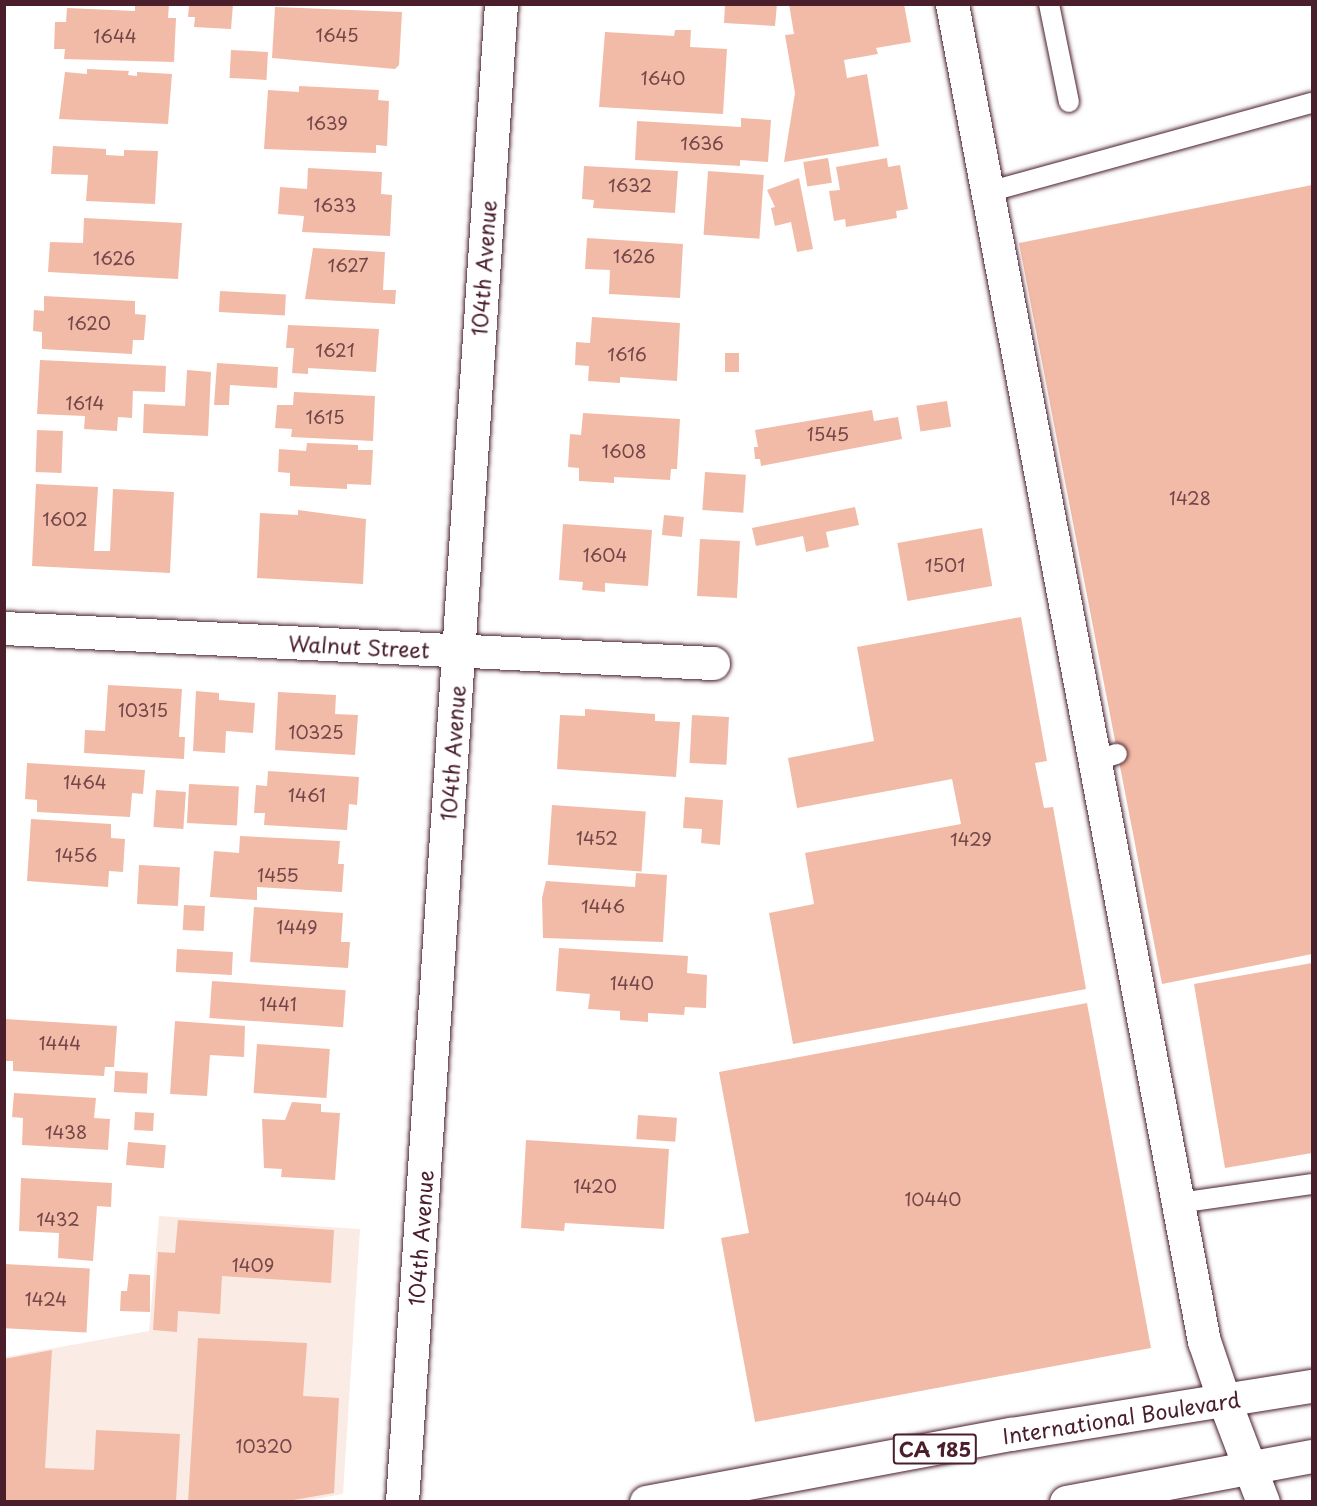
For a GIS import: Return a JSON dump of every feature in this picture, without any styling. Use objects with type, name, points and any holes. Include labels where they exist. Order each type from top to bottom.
[{"type":"street","name":"104th Avenue","points":[[402,1502],[501,4]]},
{"type":"street","points":[[952,4],[988,192],[1106,757],[1179,1203],[1204,1341],[1263,1502]]},
{"type":"street","name":"Walnut Street","points":[[4,628],[713,663]]},
{"type":"street","name":"International Boulevard","points":[[646,1502],[1011,1434],[1312,1386]]},
{"type":"street","points":[[1066,1502],[1312,1456]]},
{"type":"lane","points":[[1049,4],[1069,102]]},
{"type":"lane","points":[[988,192],[1312,103]]},
{"type":"lane","points":[[1179,1203],[1312,1184]]},
{"type":"shaded area","points":[[159,1216],[360,1229],[343,1494],[298,1502],[5,1502],[5,1357],[149,1331]]},
{"type":"building","points":[[135,4],[169,4],[168,18],[176,18],[174,62],[64,59],[65,49],[54,49],[55,22],[66,22],[67,8],[135,11]]},
{"type":"building","points":[[233,4],[231,29],[194,27],[195,17],[188,17],[189,5]]},
{"type":"building","points":[[725,4],[777,4],[775,26],[724,23]]},
{"type":"building","points":[[789,4],[904,4],[911,42],[876,48],[878,54],[844,60],[847,78],[867,74],[879,146],[784,162],[795,93],[785,35],[794,34]]},
{"type":"building","points":[[275,7],[402,12],[399,65],[395,69],[272,58]]},
{"type":"building","points":[[675,30],[691,30],[690,47],[727,49],[723,114],[599,107],[605,32],[674,36]]},
{"type":"building","points":[[231,50],[268,52],[266,80],[230,78]]},
{"type":"building","points":[[87,69],[129,71],[128,75],[137,76],[137,72],[172,74],[168,124],[59,119],[65,72],[87,74]]},
{"type":"building","points":[[299,86],[379,90],[378,100],[389,101],[387,146],[376,145],[376,153],[264,149],[268,90],[299,92]]},
{"type":"building","points":[[741,118],[771,120],[768,162],[740,160],[740,166],[635,160],[637,121],[741,127]]},
{"type":"building","points":[[53,146],[106,149],[106,155],[124,156],[124,150],[158,151],[155,204],[86,201],[88,175],[51,174]]},
{"type":"building","points":[[828,158],[832,183],[807,187],[803,162]]},
{"type":"building","points":[[887,158],[888,167],[900,165],[908,209],[896,211],[897,218],[846,227],[845,219],[834,221],[829,191],[840,190],[836,167]]},
{"type":"building","points":[[584,166],[678,171],[675,213],[593,208],[594,200],[582,199]]},
{"type":"building","points":[[308,168],[382,172],[381,194],[392,195],[390,236],[302,232],[304,216],[278,214],[280,187],[307,189]]},
{"type":"building","points":[[708,171],[764,175],[759,239],[704,235]]},
{"type":"building","points":[[799,178],[813,249],[797,252],[791,222],[775,226],[771,208],[775,207],[767,190]]},
{"type":"building","points":[[1312,185],[1312,954],[1162,984],[1019,243]]},
{"type":"building","points":[[84,218],[182,223],[178,279],[48,272],[50,242],[83,243]]},
{"type":"building","points":[[587,238],[683,244],[680,298],[609,294],[610,270],[585,269]]},
{"type":"building","points":[[313,248],[385,252],[383,290],[396,290],[395,304],[305,299]]},
{"type":"building","points":[[220,291],[286,294],[285,315],[219,312]]},
{"type":"building","points":[[44,296],[135,301],[135,314],[146,315],[144,340],[133,340],[132,354],[42,349],[42,332],[33,331],[34,310],[44,311]]},
{"type":"building","points":[[592,317],[680,323],[677,381],[620,377],[620,383],[588,381],[589,366],[575,365],[576,342],[590,343]]},
{"type":"building","points":[[288,325],[379,329],[376,372],[308,368],[308,374],[292,373],[294,348],[286,348]]},
{"type":"building","points":[[725,353],[739,353],[739,372],[725,372]]},
{"type":"building","points":[[40,360],[166,366],[165,392],[133,391],[132,418],[118,417],[117,431],[84,429],[85,416],[37,414]]},
{"type":"building","points":[[217,363],[278,367],[277,388],[230,385],[229,405],[214,405]]},
{"type":"building","points":[[187,370],[211,372],[208,436],[143,433],[144,404],[185,406]]},
{"type":"building","points":[[294,392],[375,396],[373,441],[291,437],[292,429],[275,428],[277,405],[293,405]]},
{"type":"building","points":[[947,401],[951,427],[920,432],[916,406]]},
{"type":"building","points":[[872,410],[874,421],[898,417],[902,439],[761,466],[760,459],[755,459],[754,447],[758,447],[755,430]]},
{"type":"building","points":[[583,413],[680,419],[677,469],[671,469],[670,480],[614,477],[614,483],[579,481],[579,468],[568,467],[570,434],[581,435]]},
{"type":"building","points":[[37,430],[63,431],[62,473],[36,472]]},
{"type":"building","points":[[307,443],[358,445],[358,450],[373,450],[371,485],[347,484],[347,489],[290,486],[290,473],[278,472],[279,449],[306,451]]},
{"type":"building","points":[[705,472],[746,475],[743,513],[702,510]]},
{"type":"building","points":[[36,484],[98,487],[94,551],[110,551],[113,489],[174,492],[170,573],[32,566]]},
{"type":"building","points":[[855,507],[859,525],[826,532],[829,547],[806,552],[803,536],[756,546],[752,528]]},
{"type":"building","points":[[298,510],[366,519],[363,584],[257,578],[260,513],[298,515]]},
{"type":"building","points":[[664,515],[684,517],[682,537],[662,535]]},
{"type":"building","points":[[563,524],[652,530],[648,586],[605,583],[605,592],[582,590],[583,582],[559,580]]},
{"type":"building","points":[[982,528],[992,586],[908,601],[897,543]]},
{"type":"building","points":[[700,539],[740,541],[737,598],[697,596]]},
{"type":"building","points":[[1021,617],[1047,761],[1035,763],[1044,808],[1053,807],[1086,989],[793,1044],[769,913],[814,904],[805,853],[961,824],[952,779],[797,808],[788,758],[874,741],[857,647]]},
{"type":"building","points":[[108,685],[182,689],[179,737],[185,737],[184,759],[84,753],[85,730],[105,731]]},
{"type":"building","points":[[196,691],[219,693],[219,700],[255,703],[253,733],[226,731],[225,753],[193,751]]},
{"type":"building","points":[[278,692],[336,695],[335,714],[358,715],[355,755],[275,750]]},
{"type":"building","points":[[585,709],[655,714],[655,721],[680,722],[676,777],[557,769],[560,715],[585,716]]},
{"type":"building","points":[[692,715],[729,717],[726,765],[689,763]]},
{"type":"building","points":[[27,763],[145,770],[143,794],[132,793],[130,817],[37,812],[37,800],[25,799]]},
{"type":"building","points":[[268,771],[359,777],[357,805],[349,804],[347,830],[264,825],[265,813],[254,813],[256,785],[267,786]]},
{"type":"building","points":[[189,784],[239,787],[237,826],[187,823]]},
{"type":"building","points":[[156,790],[186,792],[183,829],[153,827]]},
{"type":"building","points":[[685,797],[723,800],[720,845],[701,843],[702,829],[683,828]]},
{"type":"building","points":[[552,805],[646,812],[642,871],[548,865]]},
{"type":"building","points":[[31,819],[111,824],[111,838],[125,839],[123,872],[109,871],[108,887],[27,881]]},
{"type":"building","points":[[240,836],[340,841],[338,864],[344,864],[342,892],[257,887],[257,900],[210,897],[214,851],[239,853]]},
{"type":"building","points":[[139,865],[180,867],[178,906],[137,904]]},
{"type":"building","points":[[636,873],[667,875],[663,942],[543,938],[542,898],[546,881],[635,887]]},
{"type":"building","points":[[184,905],[205,906],[204,931],[183,930]]},
{"type":"building","points":[[254,907],[343,913],[341,942],[350,942],[348,968],[250,962]]},
{"type":"building","points":[[559,948],[688,956],[687,973],[707,975],[706,1008],[685,1007],[684,1015],[648,1013],[648,1022],[620,1020],[620,1011],[588,1009],[590,994],[556,991]]},
{"type":"building","points":[[177,949],[233,952],[232,975],[176,972]]},
{"type":"building","points":[[1312,963],[1312,1153],[1225,1168],[1194,984]]},
{"type":"building","points":[[212,981],[346,990],[343,1027],[209,1018]]},
{"type":"building","points":[[1087,1003],[1151,1348],[755,1422],[721,1238],[749,1233],[719,1072]]},
{"type":"building","points":[[5,1019],[117,1026],[114,1067],[105,1067],[104,1076],[13,1071],[13,1061],[5,1061]]},
{"type":"building","points":[[175,1021],[245,1026],[244,1057],[210,1055],[207,1096],[170,1094]]},
{"type":"building","points":[[257,1044],[330,1049],[326,1098],[254,1093]]},
{"type":"building","points":[[115,1071],[148,1073],[147,1094],[114,1092]]},
{"type":"building","points":[[14,1093],[96,1098],[94,1118],[110,1119],[108,1150],[22,1145],[23,1118],[12,1117]]},
{"type":"building","points":[[292,1102],[321,1104],[321,1112],[340,1113],[335,1180],[281,1177],[282,1169],[264,1168],[262,1119],[285,1120]]},
{"type":"building","points":[[135,1112],[154,1113],[153,1131],[134,1130]]},
{"type":"building","points":[[638,1115],[677,1118],[675,1142],[636,1139]]},
{"type":"building","points":[[526,1140],[669,1149],[664,1229],[565,1223],[564,1231],[521,1228]]},
{"type":"building","points":[[128,1142],[166,1145],[164,1168],[126,1165]]},
{"type":"building","points":[[21,1178],[112,1183],[111,1207],[97,1206],[93,1261],[58,1258],[59,1233],[19,1231]]},
{"type":"building","points":[[178,1220],[334,1230],[331,1283],[222,1276],[220,1314],[178,1311],[177,1332],[153,1330],[158,1252],[175,1253]]},
{"type":"building","points":[[4,1264],[90,1269],[87,1332],[4,1328]]},
{"type":"building","points":[[129,1274],[150,1275],[150,1312],[120,1311],[121,1291],[127,1291]]},
{"type":"building","points":[[198,1338],[307,1343],[303,1396],[339,1398],[334,1493],[282,1502],[188,1502]]},
{"type":"building","points":[[52,1350],[45,1468],[94,1470],[96,1430],[180,1434],[176,1502],[4,1502],[4,1359]]}]
